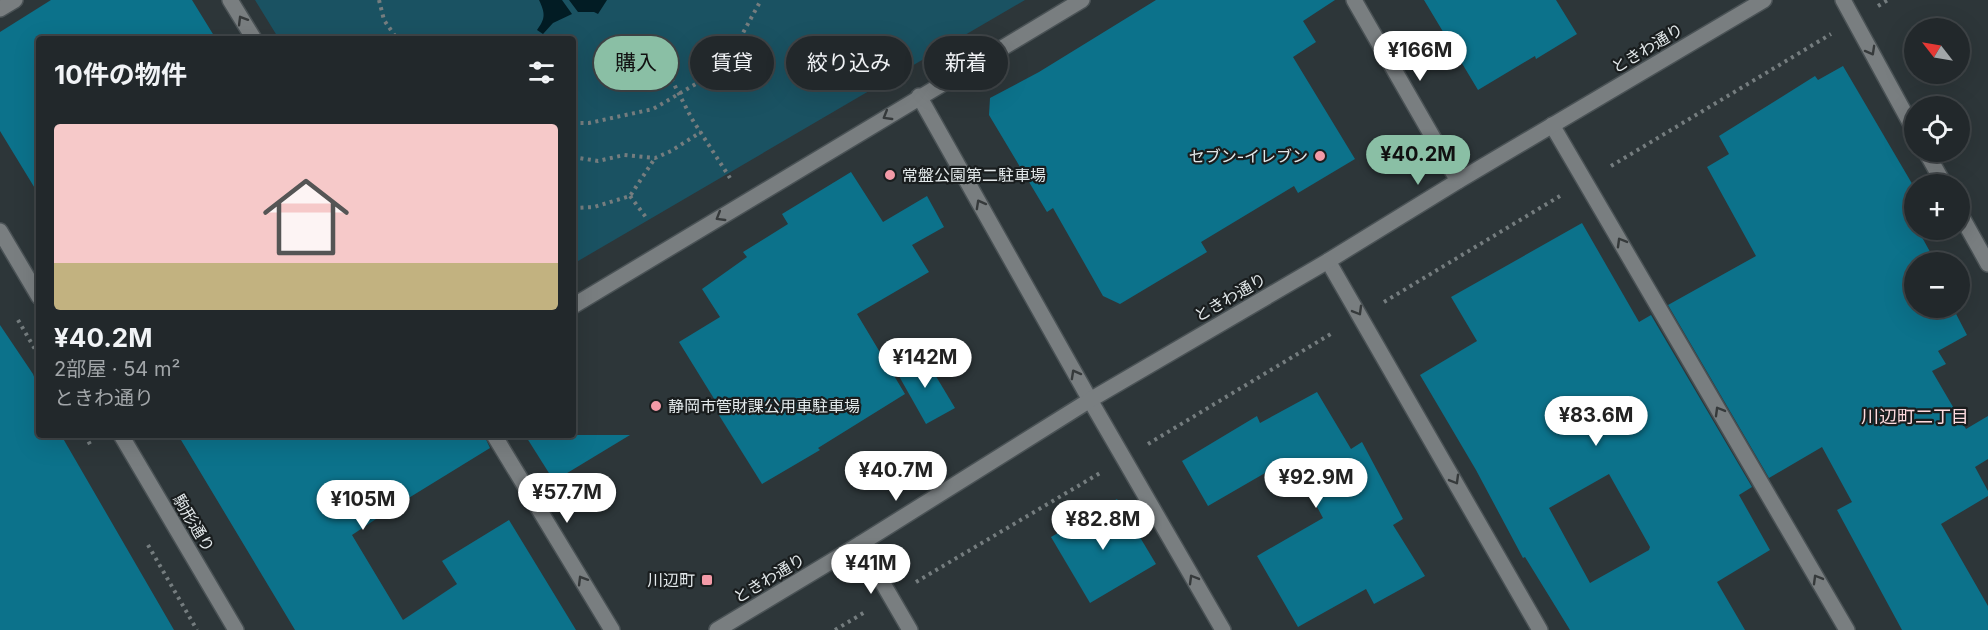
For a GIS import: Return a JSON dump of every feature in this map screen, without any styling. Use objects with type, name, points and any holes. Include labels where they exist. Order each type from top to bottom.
[{"type":"street","points":[[0,9],[15,0]]},
{"type":"street","points":[[230,0],[252,36]]},
{"type":"street","points":[[576,304],[1082,0]]},
{"type":"street","points":[[1354,0],[1458,181]]},
{"type":"street","name":"ときわ通り","points":[[717,630],[860,544],[1090,400],[1328,261],[1458,181],[1764,0]]},
{"type":"street","points":[[1843,0],[1904,112]]},
{"type":"street","points":[[919,96],[1223,630]]},
{"type":"street","points":[[1552,125],[1847,630]]},
{"type":"street","points":[[0,231],[36,292]]},
{"type":"street","points":[[1970,232],[1988,264]]},
{"type":"street","points":[[1328,261],[1540,630]]},
{"type":"street","name":"駒形通り","points":[[122,438],[236,630]]},
{"type":"street","points":[[496,438],[612,630]]},
{"type":"street","points":[[860,544],[910,630]]},
{"type":"path","points":[[379,0],[384,20],[395,36]]},
{"type":"path","points":[[576,123],[589,123],[654,109],[706,78],[732,53],[761,0]]},
{"type":"path","points":[[835,630],[1888,0]]},
{"type":"path","points":[[676,90],[745,202]]},
{"type":"path","points":[[576,157],[598,161],[624,155],[655,158],[672,151],[701,132]]},
{"type":"path","points":[[576,208],[594,207],[630,196],[655,158]]},
{"type":"path","points":[[630,196],[648,220]]},
{"type":"shaded area","points":[[255,0],[1025,0],[963,36],[924,36],[924,59],[912,66],[912,36],[786,36],[786,90],[871,90],[576,262],[576,36],[277,36]]},
{"type":"shaded area","points":[[539,0],[562,0],[572,14],[553,23],[543,34],[537,30],[544,15]]},
{"type":"shaded area","points":[[569,0],[607,0],[598,14],[578,12]]},
{"type":"building","points":[[51,0],[192,0],[214,36],[36,36],[36,190],[0,131],[0,32]]},
{"type":"building","points":[[1156,0],[1335,0],[1303,21],[1316,42],[1293,57],[1355,159],[1298,193],[1294,186],[1201,242],[1207,252],[1120,304],[1103,296],[1053,208],[1047,212],[989,115],[990,98],[1039,72]]},
{"type":"building","points":[[1424,0],[1556,0],[1577,34],[1478,90]]},
{"type":"building","points":[[1843,66],[1906,174],[1904,174],[1904,240],[1924,240],[1930,252],[1904,252],[1904,318],[1958,318],[1967,335],[1938,351],[1946,364],[1932,371],[1966,429],[1988,416],[1988,459],[1975,467],[1988,491],[1988,496],[1941,524],[1988,606],[1988,630],[1902,630],[1837,510],[1852,502],[1822,447],[1769,478],[1668,305],[1756,256],[1707,167],[1729,154],[1719,136],[1815,76],[1818,80]]},
{"type":"building","points":[[851,172],[883,222],[927,196],[944,227],[912,245],[929,272],[857,314],[905,394],[818,448],[820,450],[762,484],[717,412],[721,410],[679,342],[720,317],[702,289],[747,257],[743,252],[788,224],[782,214]]},
{"type":"building","points":[[1582,223],[1639,322],[1651,315],[1752,487],[1739,495],[1770,550],[1717,582],[1745,630],[1570,630],[1525,557],[1523,558],[1476,470],[1420,375],[1477,341],[1451,297]],"holes":[[[1609,474],[1650,547],[1649,550],[1590,583],[1549,508]]]},
{"type":"building","points":[[0,325],[33,374],[36,382],[36,438],[63,438],[174,630],[0,630]]},
{"type":"building","points":[[922,353],[955,408],[926,424],[895,369]]},
{"type":"building","points":[[1317,392],[1351,449],[1362,442],[1403,519],[1393,525],[1425,576],[1374,604],[1366,589],[1298,627],[1257,556],[1323,518],[1291,458],[1208,506],[1182,461],[1257,416],[1260,423]]},
{"type":"building","points":[[630,435],[554,481],[527,438]]},
{"type":"building","points":[[180,438],[485,438],[490,448],[352,535],[403,620],[457,584],[442,561],[509,520],[576,630],[295,630]]},
{"type":"building","points":[[1117,499],[1156,564],[1090,603],[1051,537]]},
{"type":"place","name":"セブン-イレブン","points":[[1320,156]]},
{"type":"place","name":"常盤公園第二駐車場","points":[[890,175]]},
{"type":"place","name":"静岡市管財課公用車駐車場","points":[[656,406]]},
{"type":"place","name":"川辺町","points":[[707,580]]},
{"type":"district","name":"川辺町二丁目","points":[[1915,417]]}]
